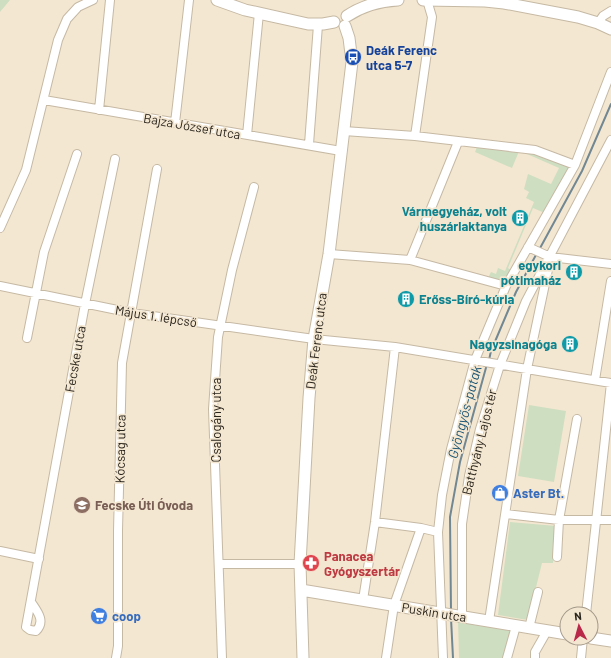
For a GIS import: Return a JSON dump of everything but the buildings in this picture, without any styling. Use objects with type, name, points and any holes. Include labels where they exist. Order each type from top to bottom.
[{"type":"street","points":[[0,228],[26,170],[58,40],[67,19],[78,7],[93,0]]},
{"type":"street","points":[[99,110],[110,0]]},
{"type":"street","points":[[175,123],[189,0]]},
{"type":"street","points":[[217,0],[259,13],[318,25],[334,22],[335,16],[338,14],[344,14],[346,21],[365,7],[390,0],[398,0]]},
{"type":"street","points":[[423,0],[475,0],[504,3],[548,10],[578,17],[611,29]]},
{"type":"street","points":[[415,136],[432,17],[427,0]]},
{"type":"street","points":[[598,23],[602,16],[611,11]]},
{"type":"street","points":[[247,135],[259,13]]},
{"type":"street","name":"Deák Ferenc utca","points":[[303,658],[300,564],[309,398],[314,339],[329,254],[352,62],[346,21]]},
{"type":"street","points":[[309,144],[318,25]]},
{"type":"street","points":[[443,658],[438,532],[442,495],[451,449],[477,361],[506,286],[575,165],[611,72]]},
{"type":"street","name":"Bajza József utca","points":[[44,100],[247,135],[309,144],[341,151]]},
{"type":"street","points":[[344,132],[415,136],[535,150],[575,165]]},
{"type":"street","points":[[489,621],[527,370],[550,257],[611,140]]},
{"type":"street","points":[[410,260],[458,142]]},
{"type":"street","points":[[27,338],[44,252],[77,154]]},
{"type":"street","name":"Fecske utca","points":[[30,602],[85,304],[115,159]]},
{"type":"street","name":"Kócsag utca","points":[[116,658],[118,646],[118,531],[122,363],[157,169]]},
{"type":"street","name":"Csalogány utca","points":[[222,658],[213,409],[220,326],[232,270],[254,187]]},
{"type":"street","points":[[528,247],[550,257],[611,264]]},
{"type":"street","points":[[329,254],[410,260],[506,286]]},
{"type":"street","name":"Batthyány Lajos tér","points":[[461,616],[462,524],[469,476],[480,429],[498,365],[526,301],[550,257]]},
{"type":"street","points":[[595,380],[608,313],[611,280]]},
{"type":"street","name":"Május 1. lépcső","points":[[0,286],[132,313],[314,339],[395,347],[611,383]]},
{"type":"street","points":[[363,600],[375,522],[395,347]]},
{"type":"street","points":[[587,606],[611,383]]},
{"type":"street","points":[[557,557],[559,520],[577,419]]},
{"type":"street","points":[[506,514],[559,520],[611,520]]},
{"type":"street","points":[[375,522],[421,528],[438,532]]},
{"type":"street","points":[[386,658],[394,605],[421,528]]},
{"type":"street","points":[[0,551],[39,559]]},
{"type":"street","points":[[219,564],[300,564]]},
{"type":"street","name":"Puskin utca","points":[[301,590],[559,633]]},
{"type":"street","points":[[529,628],[538,592]]},
{"type":"street","points":[[507,658],[516,626]]},
{"type":"street","points":[[534,658],[535,652],[547,631]]},
{"type":"street","points":[[599,639],[611,641]]},
{"type":"street","points":[[581,658],[582,646]]},
{"type":"green space","points":[[0,0],[10,0],[0,12]]},
{"type":"green space","points":[[478,144],[520,149],[512,168],[475,152]]},
{"type":"green space","points":[[529,150],[575,165],[547,214],[533,208],[508,268],[512,271],[509,275],[502,280],[488,278],[491,272],[496,274],[498,268],[505,271],[534,202],[526,198],[529,192],[524,189],[528,174],[551,184],[559,168],[527,154]]},
{"type":"green space","points":[[529,405],[566,411],[554,482],[518,476]]},
{"type":"green space","points":[[510,522],[556,526],[553,563],[542,563],[528,620],[498,615]]},
{"type":"green space","points":[[458,617],[513,628],[504,658],[459,658]]},
{"type":"waterway","name":"Gyöngyös-patak","points":[[539,250],[582,171],[611,104]]},
{"type":"waterway","name":"Gyöngyös-patak","points":[[489,360],[491,351],[516,292],[537,253]]},
{"type":"waterway","name":"Gyöngyös-patak","points":[[451,611],[450,517],[460,462],[487,364]]},
{"type":"waterway","name":"Gyöngyös-patak","points":[[451,618],[453,658]]},
{"type":"place","name":"Deák Ferenc utca 5-7","points":[[353,57]]},
{"type":"place","name":"Vármegyeház, volt huszárlaktanya","points":[[520,218]]},
{"type":"place","name":"egykori pótimaház","points":[[574,272]]},
{"type":"place","name":"Erőss-Bíró-kúria","points":[[406,299]]},
{"type":"place","name":"Nagyzsinagóga","points":[[570,344]]},
{"type":"place","name":"Aster Bt.","points":[[500,493]]},
{"type":"place","name":"Fecske Úti Óvoda","points":[[82,505]]},
{"type":"place","name":"Panacea Gyógyszertár","points":[[311,563]]},
{"type":"place","name":"coop","points":[[99,616]]}]
